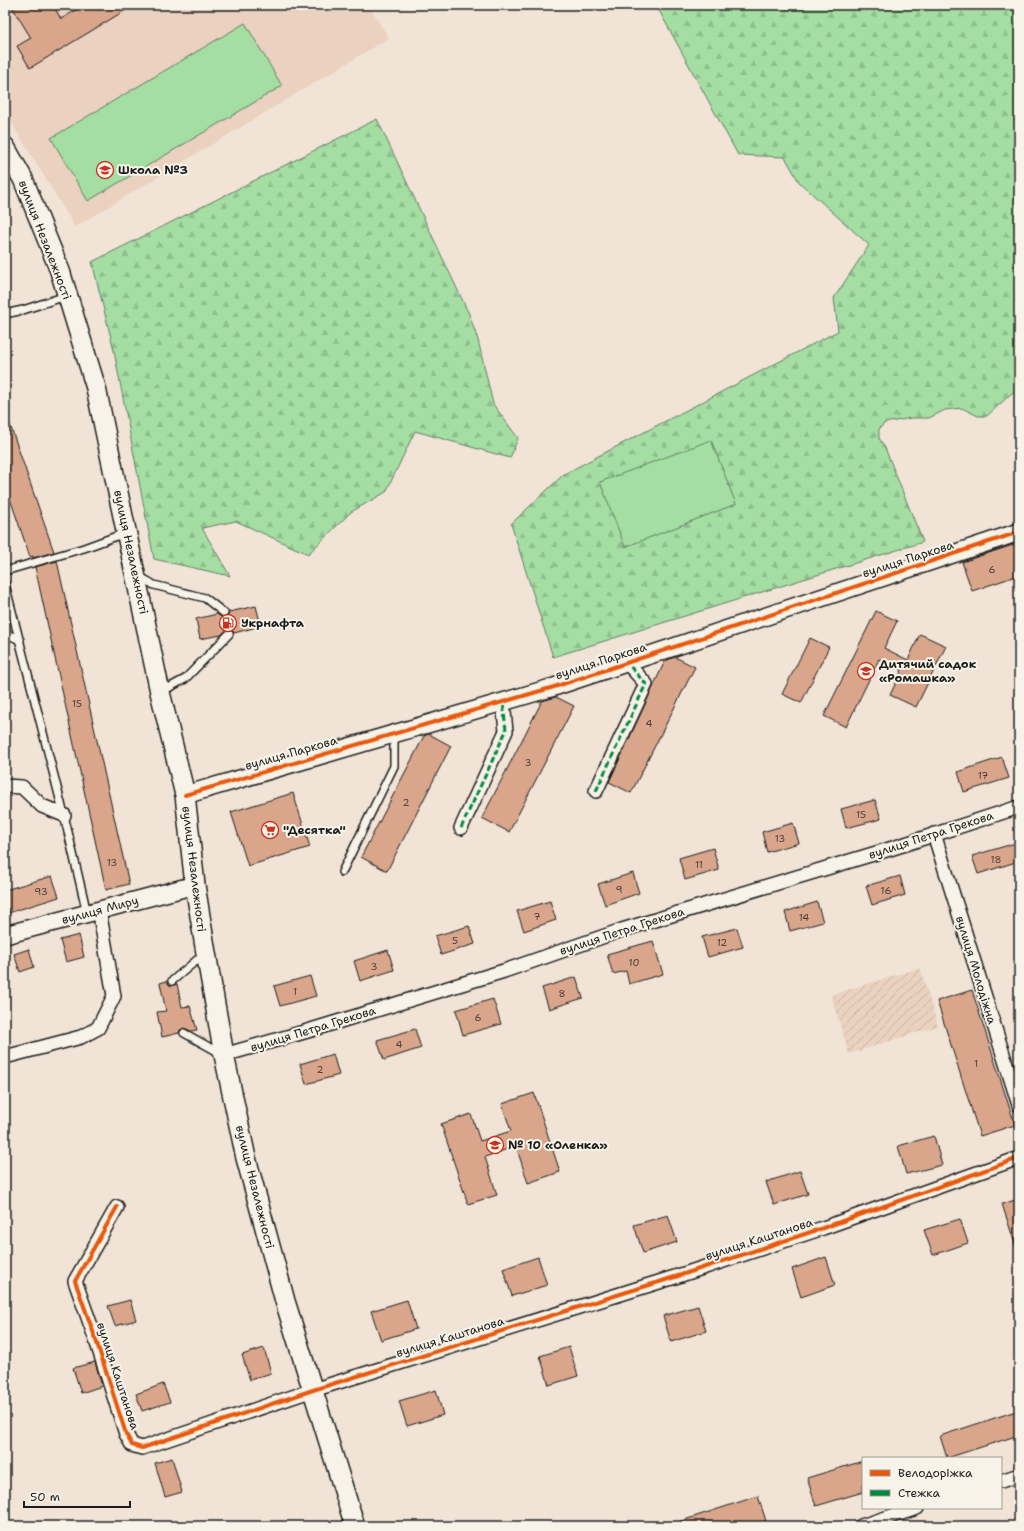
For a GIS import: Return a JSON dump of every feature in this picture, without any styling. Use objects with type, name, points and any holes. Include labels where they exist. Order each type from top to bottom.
[{"type":"main road","name":"вулиця Незалежності","points":[[5,147],[23,179],[60,271],[96,388],[160,692],[185,795],[194,885],[224,1055],[246,1158],[285,1301],[355,1526]]},
{"type":"street","name":"вулиця Паркова","points":[[185,795],[554,687],[1019,532]]},
{"type":"street","points":[[596,791],[646,684],[627,663]]},
{"type":"street","points":[[461,828],[506,731],[503,702]]},
{"type":"street","points":[[5,786],[22,787],[42,806],[64,815]]},
{"type":"street","name":"вулиця Петра Грекова","points":[[224,1055],[504,971],[622,930],[1019,807]]},
{"type":"street","name":"вулиця Молодіжна","points":[[934,834],[1019,1105]]},
{"type":"street","name":"вулиця Миру","points":[[5,935],[194,885]]},
{"type":"street","points":[[5,1057],[81,1037],[98,1028],[114,996],[93,912]]},
{"type":"street","name":"вулиця Каштанова","points":[[117,1207],[75,1281],[95,1337],[126,1434],[132,1445],[142,1448],[313,1390],[667,1279],[823,1228],[1019,1158]]},
{"type":"street","points":[[1002,1481],[1019,1475]]},
{"type":"street","points":[[861,1526],[914,1509]]},
{"type":"lane","points":[[5,314],[67,296]]},
{"type":"lane","points":[[5,571],[84,548],[127,533]]},
{"type":"lane","points":[[135,574],[154,585],[205,598],[224,613]]},
{"type":"lane","points":[[5,584],[64,815],[93,912]]},
{"type":"lane","points":[[5,633],[20,640]]},
{"type":"lane","points":[[160,692],[186,679],[229,634]]},
{"type":"lane","points":[[342,872],[394,766],[394,733]]},
{"type":"lane","points":[[172,980],[206,953]]},
{"type":"lane","points":[[184,1032],[224,1055]]},
{"type":"shaded area","name":"Школа №3","points":[[5,5],[368,5],[389,38],[75,227],[5,112]]},
{"type":"shaded area","points":[[920,968],[938,1026],[849,1054],[831,995]]},
{"type":"green space","points":[[656,5],[1019,5],[1019,390],[1013,392],[987,416],[978,416],[962,408],[945,410],[929,418],[911,418],[885,423],[879,429],[879,438],[885,448],[923,542],[553,657],[511,524],[564,474],[838,331],[834,298],[869,245],[799,182],[785,157],[738,155]]},
{"type":"green space","points":[[245,23],[282,86],[88,201],[51,138]]},
{"type":"green space","points":[[377,119],[469,314],[478,340],[493,404],[518,438],[510,458],[415,431],[386,492],[351,512],[308,554],[236,521],[202,528],[230,576],[154,559],[113,346],[92,262]]},
{"type":"green space","points":[[711,440],[736,504],[625,547],[600,482]]},
{"type":"building","points":[[11,5],[53,5],[61,19],[84,5],[134,5],[30,68],[17,46],[31,38]]},
{"type":"building","points":[[5,416],[7,416],[54,552],[33,558],[33,556],[30,557],[5,484]]},
{"type":"building","points":[[1019,543],[1019,575],[972,591],[962,562]]},
{"type":"building","points":[[57,561],[129,884],[106,890],[35,567]]},
{"type":"building","name":"Укрнафта","points":[[256,606],[261,626],[234,633],[232,630],[228,629],[221,635],[200,639],[196,619],[217,614],[225,618],[228,616],[229,612]]},
{"type":"building","points":[[876,611],[897,621],[884,648],[908,660],[920,634],[946,646],[916,707],[890,695],[902,670],[879,659],[846,727],[824,716]]},
{"type":"building","points":[[810,638],[829,647],[801,703],[782,694]]},
{"type":"building","points":[[675,657],[695,667],[631,793],[609,782],[665,661]]},
{"type":"building","points":[[556,697],[574,706],[509,832],[482,818],[542,701]]},
{"type":"building","points":[[429,734],[451,746],[387,871],[361,857],[424,736]]},
{"type":"building","points":[[1002,757],[1009,778],[964,792],[958,772]]},
{"type":"building","name":"\"Десятка\"","points":[[293,793],[310,847],[248,866],[231,812]]},
{"type":"building","points":[[875,800],[881,819],[846,828],[841,809]]},
{"type":"building","points":[[793,823],[799,843],[767,852],[762,832]]},
{"type":"building","points":[[1019,842],[1019,861],[978,874],[972,856]]},
{"type":"building","points":[[713,848],[719,870],[685,880],[679,858]]},
{"type":"building","points":[[633,873],[639,893],[605,905],[598,884]]},
{"type":"building","points":[[52,876],[59,897],[5,914],[5,890]]},
{"type":"building","points":[[900,876],[905,895],[872,905],[866,886]]},
{"type":"building","points":[[550,901],[556,920],[524,931],[517,911]]},
{"type":"building","points":[[817,902],[823,922],[790,931],[785,912]]},
{"type":"building","points":[[469,926],[475,944],[441,955],[435,936]]},
{"type":"building","points":[[737,928],[743,947],[708,957],[702,937]]},
{"type":"building","points":[[79,935],[84,957],[66,962],[60,940]]},
{"type":"building","points":[[653,941],[663,974],[629,984],[626,971],[613,974],[607,954]]},
{"type":"building","points":[[29,949],[34,967],[20,972],[14,954]]},
{"type":"building","points":[[388,950],[394,970],[360,981],[354,961]]},
{"type":"building","points":[[310,976],[316,996],[280,1006],[274,986]]},
{"type":"building","points":[[576,977],[583,998],[549,1009],[542,988]]},
{"type":"building","points":[[167,981],[171,986],[177,984],[182,1007],[190,1006],[197,1030],[191,1031],[184,1028],[180,1030],[179,1033],[162,1037],[157,1012],[166,1011],[160,983]]},
{"type":"building","points":[[972,990],[1015,1125],[980,1136],[937,1001]]},
{"type":"building","points":[[493,999],[501,1024],[463,1035],[456,1010]]},
{"type":"building","points":[[415,1029],[421,1048],[384,1060],[377,1040]]},
{"type":"building","points":[[333,1054],[339,1075],[306,1084],[300,1064]]},
{"type":"building","points":[[534,1093],[560,1172],[528,1183],[516,1146],[485,1157],[497,1195],[468,1204],[441,1124],[471,1114],[480,1141],[511,1131],[502,1104]]},
{"type":"building","points":[[934,1136],[942,1165],[906,1174],[898,1146]]},
{"type":"building","points":[[800,1171],[808,1194],[774,1205],[766,1182]]},
{"type":"building","points":[[1019,1199],[1019,1249],[1017,1250],[1002,1204]]},
{"type":"building","points":[[668,1215],[677,1242],[643,1253],[634,1225]]},
{"type":"building","points":[[960,1219],[968,1243],[933,1255],[924,1230]]},
{"type":"building","points":[[538,1257],[547,1285],[512,1296],[503,1269]]},
{"type":"building","points":[[826,1257],[835,1285],[801,1297],[792,1269]]},
{"type":"building","points":[[130,1300],[136,1320],[115,1326],[108,1306]]},
{"type":"building","points":[[407,1300],[416,1329],[381,1340],[371,1311]]},
{"type":"building","points":[[698,1306],[706,1331],[671,1342],[663,1316]]},
{"type":"building","points":[[569,1347],[578,1376],[549,1385],[540,1356]]},
{"type":"building","points":[[264,1348],[271,1373],[250,1380],[242,1355]]},
{"type":"building","points":[[95,1362],[102,1386],[81,1393],[73,1368]]},
{"type":"building","points":[[163,1384],[170,1402],[142,1411],[136,1394]]},
{"type":"building","points":[[436,1390],[443,1415],[407,1426],[399,1401]]},
{"type":"building","points":[[1019,1410],[1019,1435],[950,1457],[947,1457],[940,1436]]},
{"type":"building","points":[[172,1458],[182,1492],[165,1497],[155,1463]]},
{"type":"building","points":[[862,1461],[862,1492],[816,1506],[807,1478]]},
{"type":"building","points":[[758,1496],[766,1521],[751,1526],[672,1526],[672,1524]]},
{"type":"marked path","points":[[596,791],[646,684],[627,663]]},
{"type":"marked path","points":[[461,828],[506,731],[503,702]]},
{"type":"cycle path","points":[[185,795],[554,687],[1019,532]]},
{"type":"cycle path","points":[[117,1207],[75,1281],[95,1337],[126,1434],[132,1445],[142,1448],[313,1390],[675,1277],[823,1228],[1019,1158]]},
{"type":"place","name":"Школа №3","points":[[105,170]]},
{"type":"place","name":"Укрнафта","points":[[228,623]]},
{"type":"place","name":"Дитячий садок «Ромашка»","points":[[866,671]]},
{"type":"place","name":"\"Десятка\"","points":[[270,830]]},
{"type":"place","name":"№ 10 «Оленка»","points":[[495,1145]]}]
